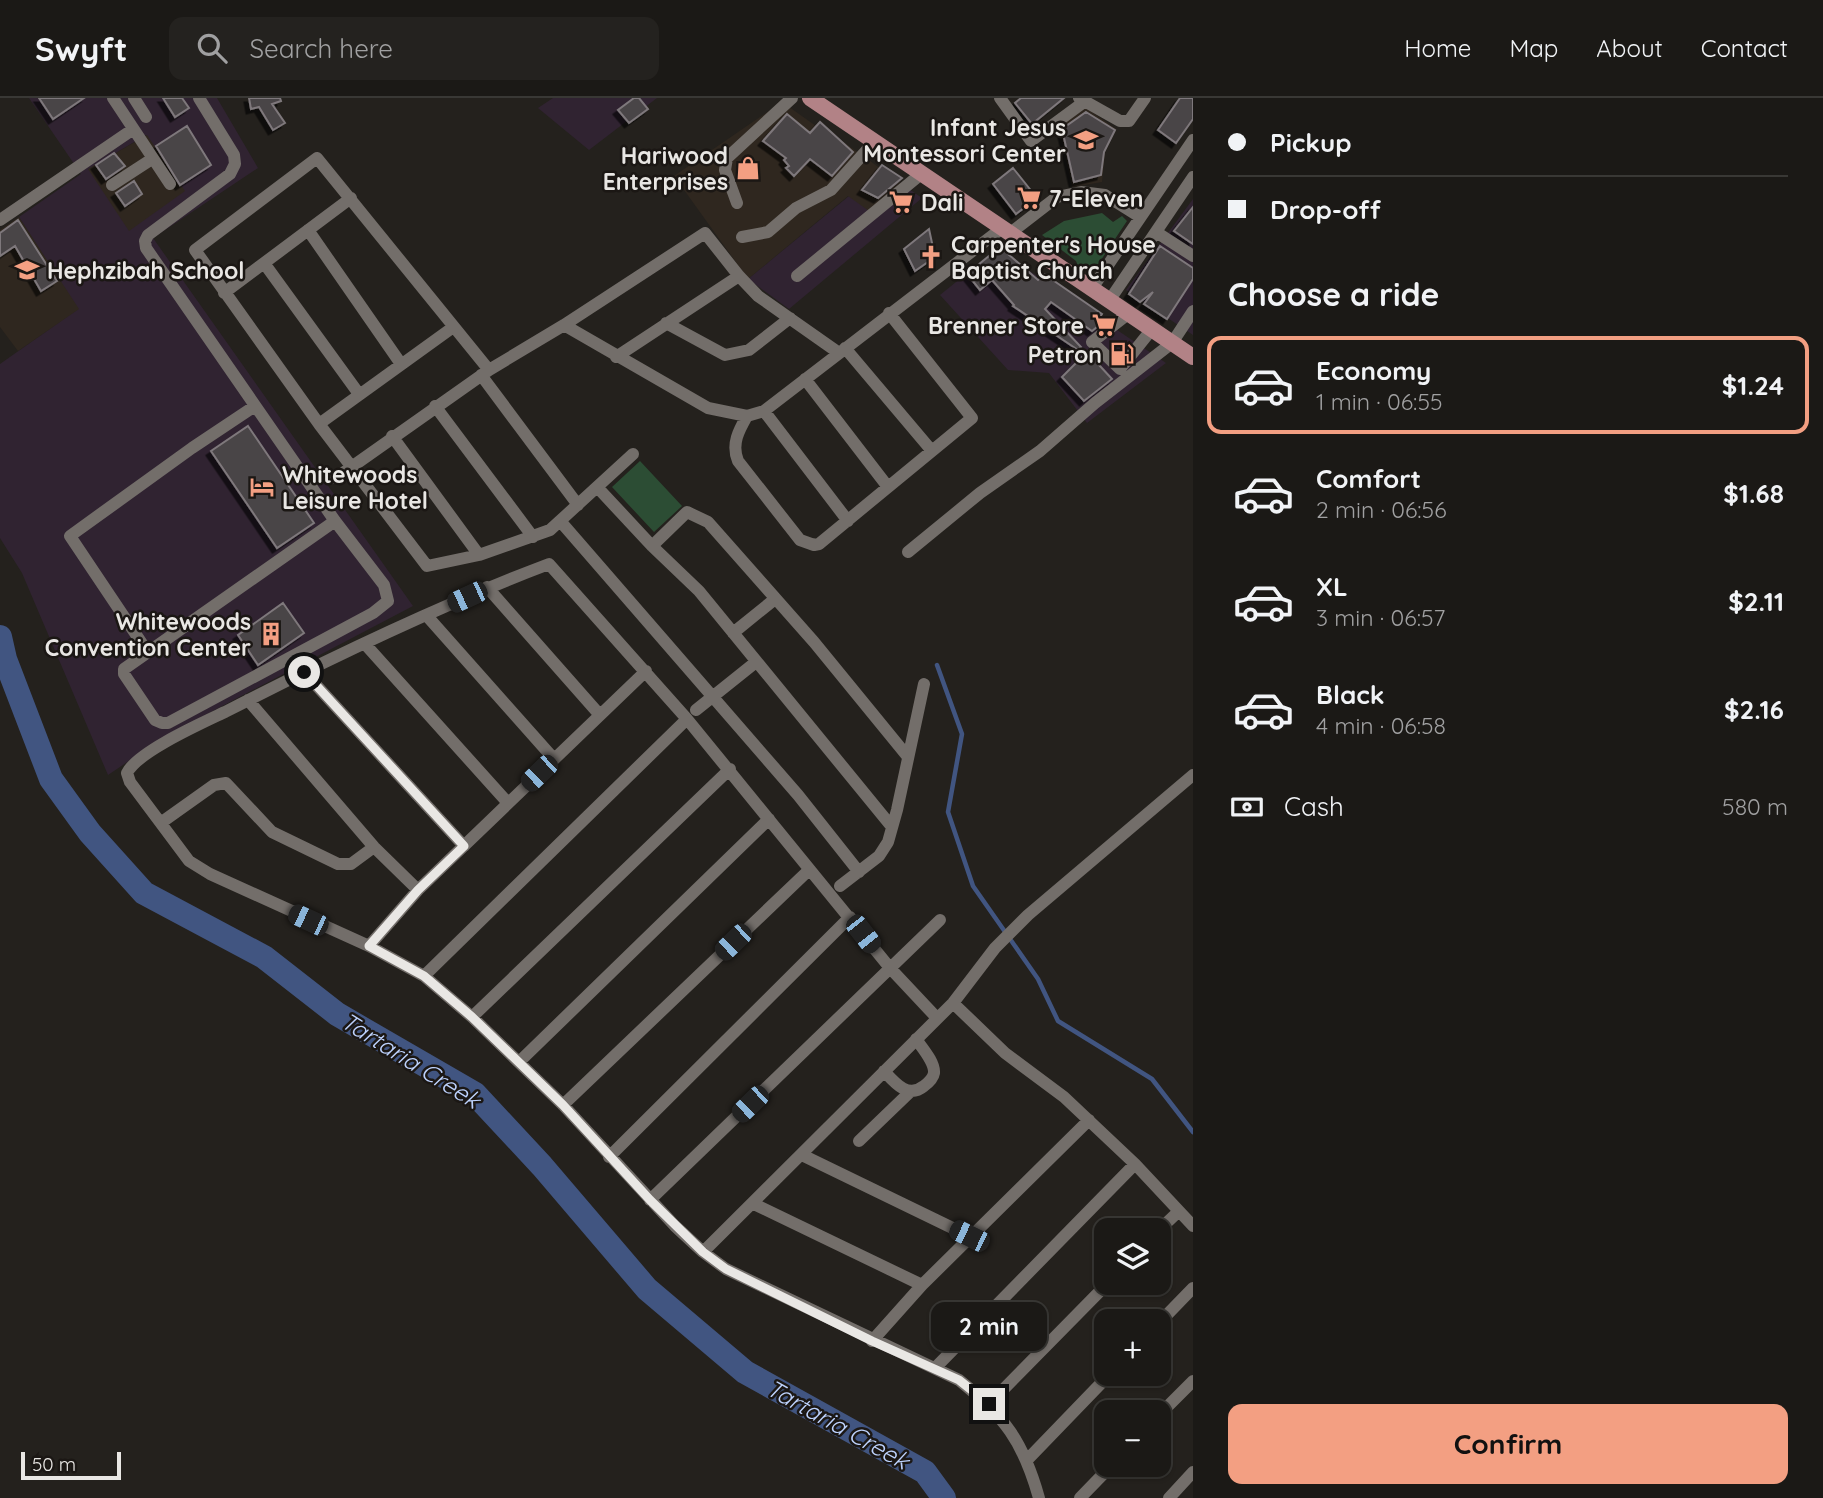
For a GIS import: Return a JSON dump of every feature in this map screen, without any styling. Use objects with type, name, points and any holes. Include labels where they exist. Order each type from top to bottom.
[{"type":"main road","points":[[810,98],[1193,357]]},
{"type":"street","points":[[113,98],[170,184]]},
{"type":"street","points":[[134,98],[146,117]]},
{"type":"street","points":[[199,98],[234,155],[235,164],[230,174],[148,235],[146,248],[335,521],[384,585],[388,601],[382,608],[169,723],[155,720],[124,674],[124,669],[146,651],[335,521]]},
{"type":"street","points":[[737,203],[725,170],[727,158],[792,98]]},
{"type":"street","points":[[1000,98],[1031,141],[1081,100],[1120,121],[1129,121],[1145,98]]},
{"type":"street","points":[[0,220],[132,130]]},
{"type":"street","points":[[1091,290],[1193,140]]},
{"type":"street","points":[[741,237],[768,232],[796,208],[831,190],[874,142]]},
{"type":"street","points":[[1182,157],[1193,164]]},
{"type":"street","points":[[578,505],[452,328],[317,158],[195,250],[319,424],[427,566],[479,555],[550,530],[561,522],[634,454]]},
{"type":"street","points":[[112,185],[152,159]]},
{"type":"street","points":[[797,276],[921,174]]},
{"type":"street","points":[[1109,301],[1193,177]]},
{"type":"street","points":[[1161,187],[1178,199]]},
{"type":"street","points":[[564,325],[708,408],[747,416],[764,411],[889,313],[1057,197],[1081,192],[1105,195],[1140,217]]},
{"type":"street","points":[[224,293],[351,198]]},
{"type":"street","points":[[308,230],[401,363]]},
{"type":"street","points":[[1156,232],[1193,256]]},
{"type":"street","points":[[335,478],[485,372],[564,325],[705,233],[758,296],[842,350],[932,451]]},
{"type":"street","points":[[264,263],[359,394]]},
{"type":"street","points":[[616,356],[739,276]]},
{"type":"street","points":[[908,552],[980,493],[1040,451],[1095,403],[1172,343],[1193,311]]},
{"type":"street","points":[[747,416],[737,433],[734,452],[738,461],[800,540],[819,544],[972,418],[889,313]]},
{"type":"street","points":[[1128,314],[1092,342],[1120,369],[1152,329]]},
{"type":"street","points":[[666,323],[726,355],[749,350],[790,318]]},
{"type":"street","points":[[319,424],[452,328]]},
{"type":"street","points":[[805,379],[888,487]]},
{"type":"street","points":[[146,651],[70,536],[255,406]]},
{"type":"street","points":[[435,406],[533,537]]},
{"type":"street","points":[[764,411],[848,520]]},
{"type":"street","points":[[392,436],[479,555]]},
{"type":"street","points":[[598,488],[699,591],[892,827]]},
{"type":"street","points":[[652,546],[687,512],[708,522],[814,642],[908,757]]},
{"type":"street","points":[[561,522],[797,794],[859,872]]},
{"type":"street","points":[[937,1018],[890,968],[809,870],[691,715],[646,671],[549,564],[487,587],[304,672],[181,734],[128,769],[130,782],[189,861],[210,874],[369,946],[424,976],[519,1062],[563,1105],[650,1200],[703,1252],[726,1269],[872,1341],[959,1380],[989,1404],[1010,1430],[1027,1460],[1039,1498]]},
{"type":"street","points":[[487,587],[599,714]]},
{"type":"street","points":[[733,633],[775,599]]},
{"type":"street","points":[[427,616],[554,759]]},
{"type":"street","points":[[366,644],[508,803]]},
{"type":"street","points":[[424,976],[691,715],[756,662]]},
{"type":"street","points":[[369,946],[418,890],[646,671]]},
{"type":"street","points":[[304,672],[464,846]]},
{"type":"street","points":[[839,886],[884,850],[892,827],[924,684]]},
{"type":"street","points":[[248,700],[374,847],[418,890]]},
{"type":"street","points":[[472,1017],[730,769]]},
{"type":"street","points":[[703,1252],[953,1003],[995,948],[1028,915],[1193,775]]},
{"type":"street","points":[[162,822],[214,785],[226,783],[272,832],[338,864],[352,864],[374,847]]},
{"type":"street","points":[[519,1062],[769,819]]},
{"type":"street","points":[[563,1105],[809,870]]},
{"type":"street","points":[[609,1157],[850,917]]},
{"type":"street","points":[[650,1200],[940,920]]},
{"type":"street","points":[[953,1003],[1005,1052],[1064,1097],[1089,1120],[1193,1226]]},
{"type":"street","points":[[884,1071],[910,1092],[918,1091],[931,1080],[933,1066],[916,1039]]},
{"type":"street","points":[[859,1141],[910,1092]]},
{"type":"street","points":[[872,1341],[969,1236],[1089,1120]]},
{"type":"street","points":[[802,1155],[969,1236]]},
{"type":"street","points":[[935,1368],[1135,1164]]},
{"type":"street","points":[[754,1204],[922,1284]]},
{"type":"street","points":[[1171,1219],[1178,1212]]},
{"type":"street","points":[[1171,1311],[1193,1288]]},
{"type":"street","points":[[989,1404],[1096,1295]]},
{"type":"street","points":[[1171,1403],[1193,1381]]},
{"type":"street","points":[[1027,1460],[1098,1386]]},
{"type":"street","points":[[1169,1498],[1193,1472]]},
{"type":"street","points":[[1080,1498],[1100,1477]]},
{"type":"shaded area","points":[[29,98],[217,98],[258,168],[153,238],[413,606],[169,734],[108,775],[22,573],[0,538],[0,364],[78,309],[19,217],[81,174]],"holes":[[[146,135],[130,230],[89,169]]]},
{"type":"shaded area","points":[[553,98],[657,98],[589,150],[538,108]]},
{"type":"shaded area","points":[[782,102],[816,126],[799,144],[817,160],[838,138],[902,184],[869,211],[848,196],[748,279],[674,176]]},
{"type":"shaded area","name":"Infant Jesus Montessori Center","points":[[1085,107],[1116,129],[1105,152],[1102,182],[1072,187],[1059,123]]},
{"type":"shaded area","points":[[147,135],[185,191],[129,231],[88,169]]},
{"type":"shaded area","points":[[902,184],[922,198],[789,309],[748,279],[849,196]]},
{"type":"shaded area","points":[[1193,199],[1193,335],[1126,290]]},
{"type":"shaded area","name":"Hephzibah School","points":[[19,217],[79,309],[18,351],[0,327],[0,230]]},
{"type":"shaded area","points":[[997,249],[1166,363],[1087,423],[1049,373],[1008,370],[940,295]]},
{"type":"green space","points":[[1102,213],[1113,222],[1122,216],[1127,221],[1097,266],[1090,270],[1078,266],[1076,261],[1042,235],[1064,221]]},
{"type":"green space","points":[[640,461],[682,506],[654,532],[612,487]]},
{"type":"building","points":[[39,98],[84,98],[53,119]]},
{"type":"building","points":[[163,98],[182,98],[189,108],[175,117]]},
{"type":"building","points":[[249,98],[280,98],[281,101],[272,104],[285,123],[273,130],[259,107],[251,109]]},
{"type":"building","points":[[634,98],[639,98],[648,109],[629,123],[618,110]]},
{"type":"building","points":[[1021,98],[1064,98],[1032,124],[1015,103]]},
{"type":"building","points":[[1180,98],[1193,98],[1193,119],[1176,143],[1158,130]]},
{"type":"building","name":"Infant Jesus Montessori Center","points":[[1086,112],[1115,130],[1104,152],[1101,175],[1074,182],[1062,129]]},
{"type":"building","points":[[787,114],[810,133],[820,122],[853,152],[832,176],[810,159],[794,176],[786,168],[789,166],[784,160],[786,158],[763,141]]},
{"type":"building","points":[[187,126],[211,165],[180,185],[156,146]]},
{"type":"building","points":[[114,153],[125,166],[106,179],[96,165]]},
{"type":"building","points":[[882,165],[902,178],[878,198],[862,190]]},
{"type":"building","points":[[1013,168],[1037,198],[1016,214],[993,184]]},
{"type":"building","points":[[134,181],[142,194],[125,206],[116,193]]},
{"type":"building","points":[[1193,207],[1193,244],[1174,231]]},
{"type":"building","points":[[18,220],[57,281],[41,291],[15,246],[0,256],[0,233]]},
{"type":"building","points":[[929,229],[935,257],[915,271],[904,249]]},
{"type":"building","points":[[1160,246],[1193,268],[1193,279],[1167,319],[1144,304],[1153,292],[1140,302],[1129,294]]},
{"type":"building","points":[[1000,247],[1038,280],[1044,274],[1102,314],[1098,320],[1102,323],[1092,331],[1051,302],[1045,309],[1081,347],[1078,350],[1013,306],[992,280],[980,290],[967,274]]},
{"type":"building","points":[[1087,352],[1112,379],[1084,401],[1062,377]]},
{"type":"building","name":"Whitewoods Leisure Hotel","points":[[248,426],[314,523],[277,548],[211,451]]},
{"type":"building","name":"Whitewoods Convention Center","points":[[283,603],[304,633],[258,665],[238,635]]},
{"type":"waterway","name":"Tartaria Creek","points":[[0,637],[5,659],[51,779],[90,833],[144,893],[264,957],[337,1014],[475,1094],[542,1166],[647,1289],[745,1372],[925,1472],[944,1498]]},
{"type":"waterway","points":[[937,665],[962,734],[948,812],[973,886],[1038,979],[1058,1021],[1152,1079],[1193,1132]]},
{"type":"place","name":"Infant Jesus Montessori Center","points":[[1086,140]]},
{"type":"place","name":"Hariwood Enterprises","points":[[748,168]]},
{"type":"place","name":"7-Eleven","points":[[1029,198]]},
{"type":"place","name":"Dali","points":[[901,202]]},
{"type":"place","name":"Carpenter's House Baptist Church","points":[[931,257]]},
{"type":"place","name":"Hephzibah School","points":[[27,270]]},
{"type":"place","name":"Brenner Store","points":[[1104,325]]},
{"type":"place","name":"Petron","points":[[1122,354]]},
{"type":"place","name":"Whitewoods Leisure Hotel","points":[[262,487]]},
{"type":"place","name":"Whitewoods Convention Center","points":[[271,634]]},
{"type":"route","points":[[304,672],[464,846],[418,890],[369,946],[424,976],[472,1017],[563,1105],[675,1226],[726,1269],[872,1341],[959,1380],[989,1404]]}]
